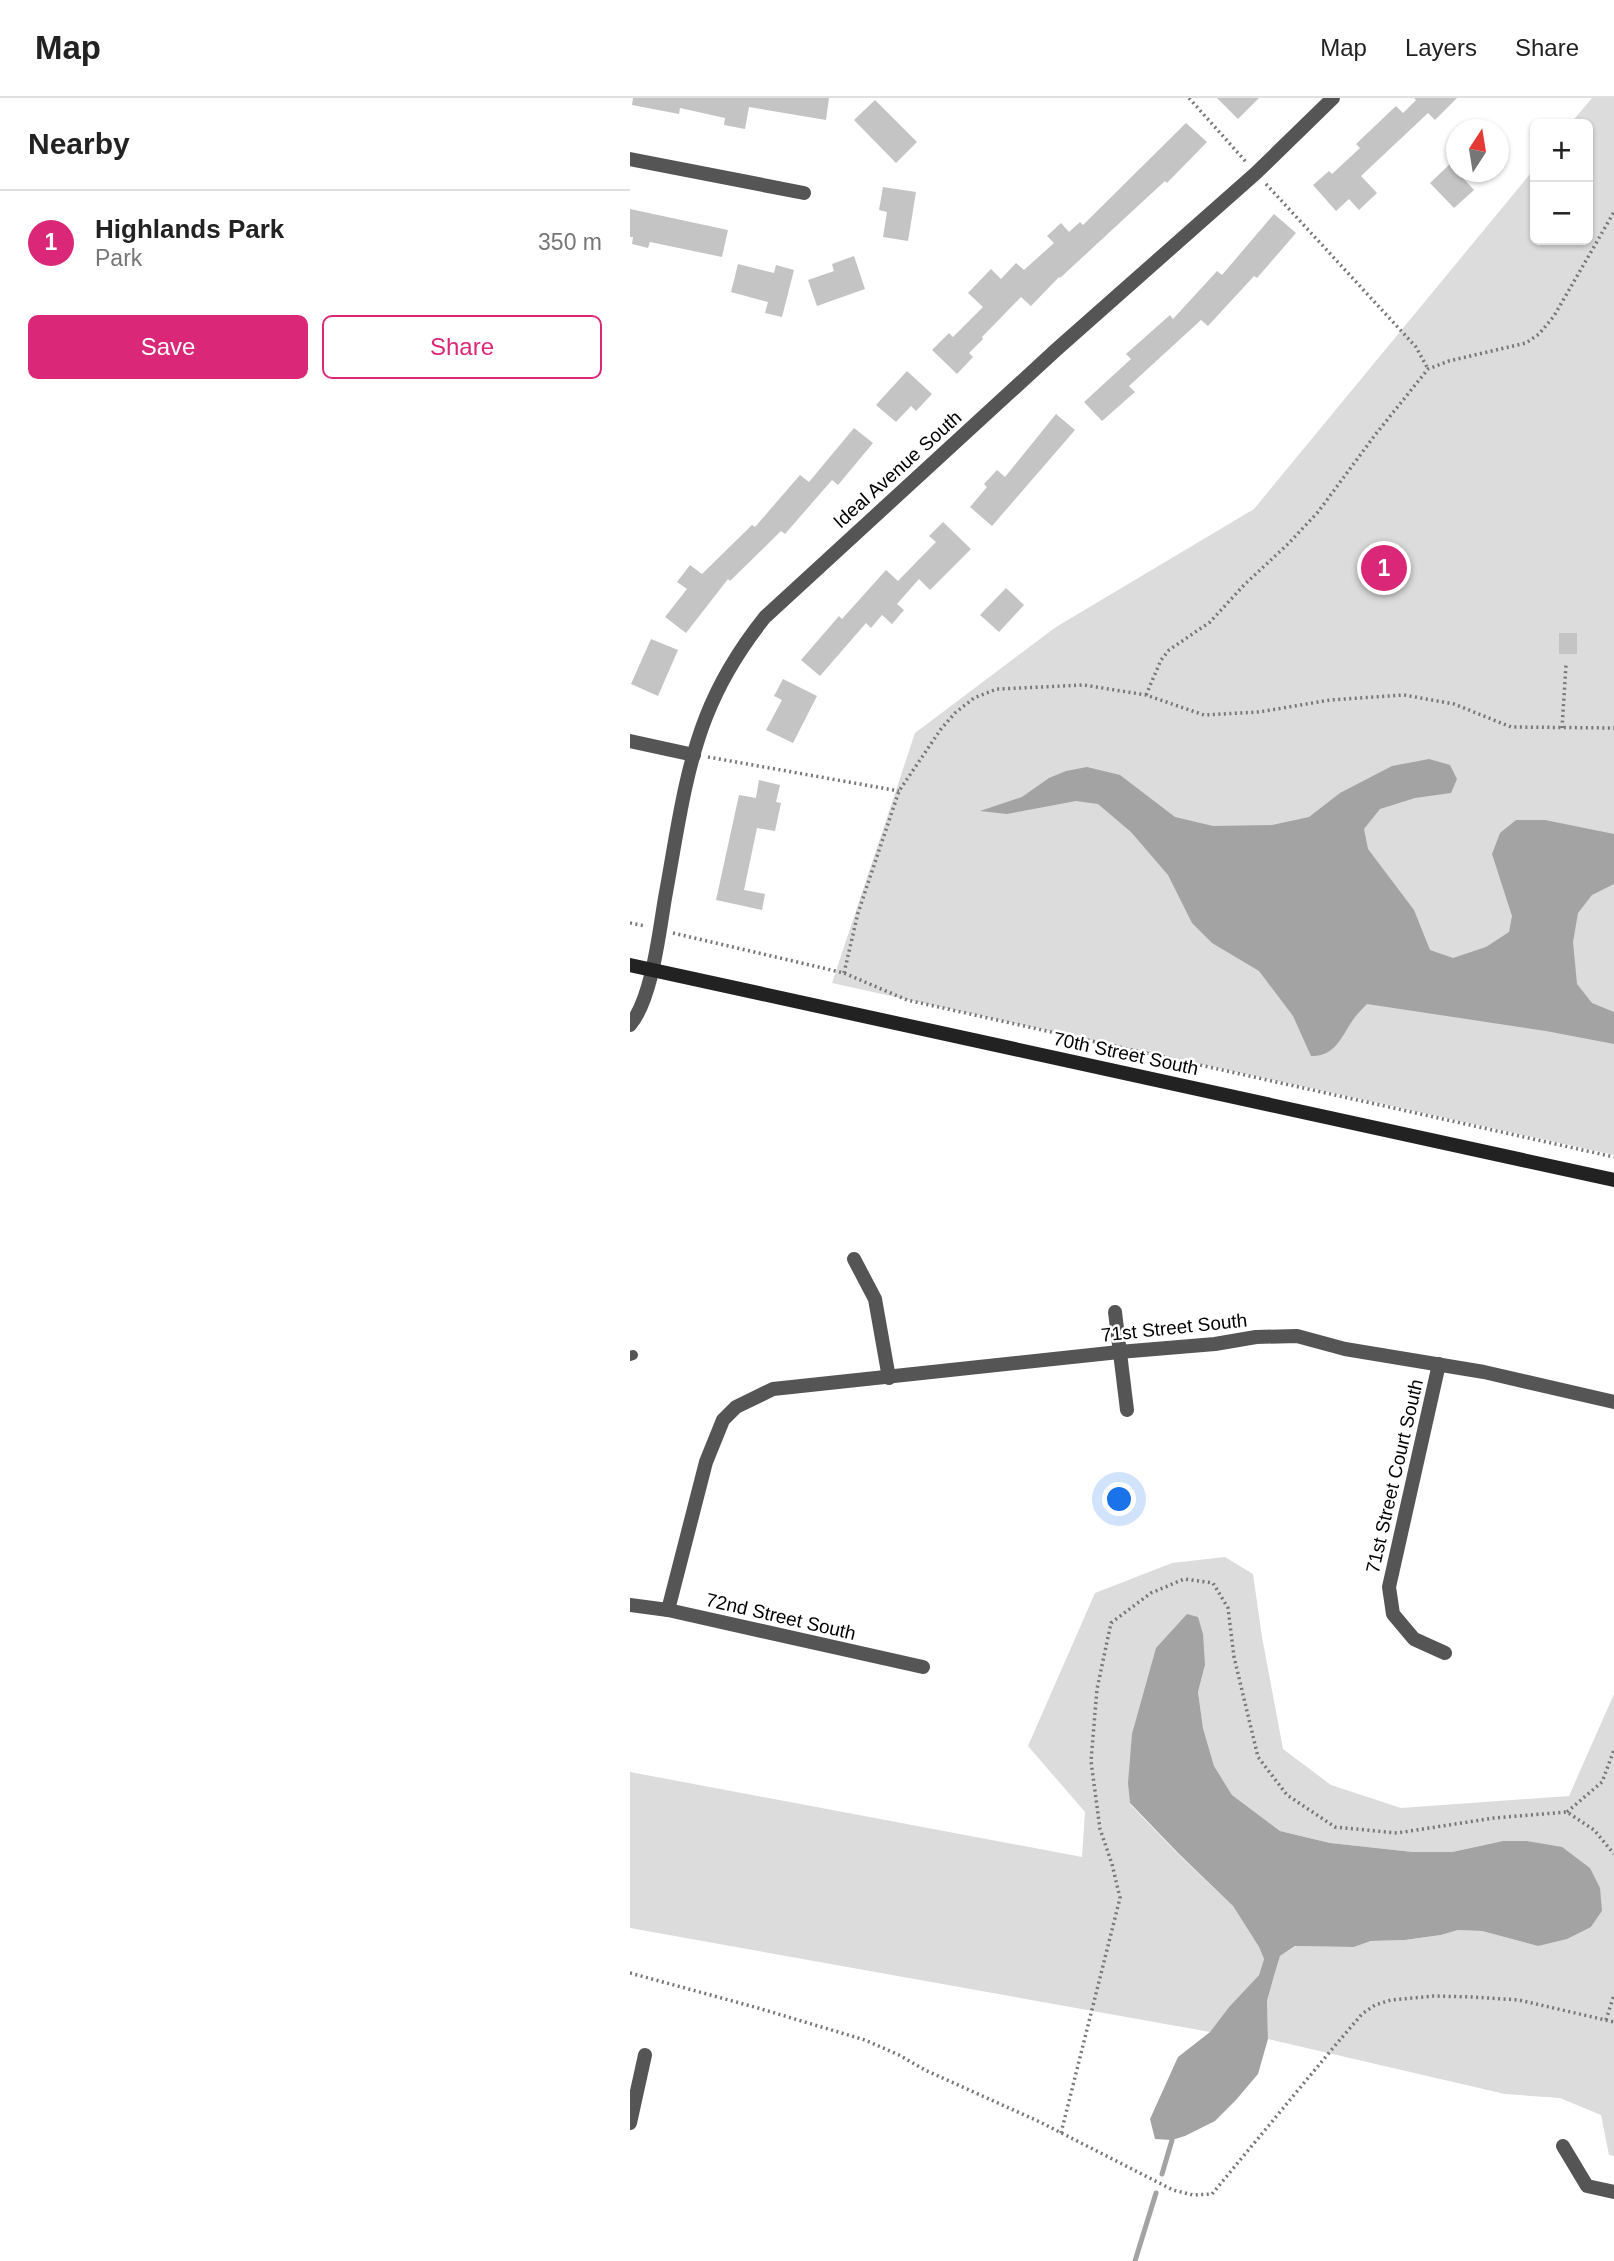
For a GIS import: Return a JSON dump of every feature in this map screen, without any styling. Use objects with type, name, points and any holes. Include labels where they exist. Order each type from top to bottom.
[{"type":"main road","name":"70th Street South","points":[[630,965],[1614,1180]]},
{"type":"street","name":"Ideal Avenue South","points":[[630,1025],[639,1015],[652,970],[694,755],[706,717],[744,643],[765,617],[1057,349],[1256,173],[1333,98]]},
{"type":"street","points":[[630,159],[804,194]]},
{"type":"street","points":[[630,741],[694,755]]},
{"type":"street","points":[[854,1259],[875,1299],[890,1378]]},
{"type":"street","points":[[1115,1312],[1127,1410]]},
{"type":"street","name":"71st Street South","points":[[668,1610],[706,1462],[723,1420],[736,1407],[773,1390],[1215,1344],[1256,1337],[1297,1336],[1345,1349],[1484,1372],[1614,1402]]},
{"type":"street","name":"71st Street Court South","points":[[1439,1364],[1389,1587],[1393,1614],[1414,1639],[1445,1653]]},
{"type":"street","name":"72nd Street South","points":[[630,1605],[668,1610],[923,1667]]},
{"type":"street","points":[[630,2123],[645,2055]]},
{"type":"street","points":[[1563,2146],[1587,2186],[1614,2192]]},
{"type":"path","points":[[1189,98],[1416,347],[1428,369]]},
{"type":"path","points":[[1146,695],[1161,660],[1169,650],[1210,622],[1318,512],[1428,369],[1449,361],[1526,343],[1539,334],[1554,316],[1614,212]]},
{"type":"path","points":[[1562,728],[1566,664]]},
{"type":"path","points":[[844,973],[858,913],[899,791],[955,713],[987,691],[1084,685],[1146,695],[1204,715],[1259,712],[1342,698],[1404,695],[1454,704],[1511,727],[1614,728]]},
{"type":"path","points":[[694,755],[899,791]]},
{"type":"path","points":[[630,923],[844,973],[907,1000],[1614,1157]]},
{"type":"path","points":[[1061,2133],[1120,1898],[1100,1829],[1091,1761],[1097,1689],[1111,1623],[1151,1593],[1184,1579],[1213,1583],[1228,1608],[1234,1657],[1258,1757],[1287,1795],[1335,1827],[1396,1833],[1494,1818],[1567,1812],[1602,1782],[1614,1750]]},
{"type":"path","points":[[1567,1812],[1594,1830],[1614,1854]]},
{"type":"path","points":[[630,1973],[865,2040],[1061,2133],[1173,2190],[1193,2195],[1212,2194],[1362,2014],[1375,2005],[1391,2000],[1434,1996],[1519,2000],[1614,2022]]},
{"type":"path","points":[[1606,2020],[1614,1995]]},
{"type":"shaded area","points":[[1592,98],[1614,98],[1614,1155],[832,983],[915,733],[1056,627],[1254,509],[1530,174],[1530,245],[1593,245],[1593,119],[1574,119]]},
{"type":"shaded area","points":[[1429,759],[1450,765],[1457,779],[1451,793],[1415,798],[1380,809],[1364,829],[1368,849],[1414,910],[1430,950],[1453,958],[1486,947],[1509,932],[1512,916],[1492,854],[1500,833],[1516,820],[1545,820],[1614,834],[1614,884],[1592,895],[1578,913],[1573,942],[1577,984],[1592,1003],[1614,1012],[1614,1044],[1367,1004],[1333,1049],[1311,1056],[1293,1016],[1259,971],[1212,943],[1192,923],[1168,875],[1131,832],[1098,804],[1076,801],[1007,814],[980,811],[1022,797],[1049,778],[1066,771],[1087,767],[1120,775],[1175,817],[1213,826],[1272,825],[1309,817],[1340,793],[1392,766]]},
{"type":"shaded area","points":[[1225,1557],[1253,1574],[1283,1749],[1331,1785],[1401,1808],[1569,1796],[1614,1694],[1614,2156],[1609,2155],[1601,2115],[1560,2098],[1505,2094],[1268,2039],[1267,2001],[1280,1956],[1296,1946],[1354,1947],[1371,1941],[1406,1940],[1458,1930],[1482,1931],[1538,1946],[1591,1927],[1602,1911],[1562,1848],[1527,1841],[1503,1841],[1452,1852],[1413,1852],[1330,1843],[1280,1831],[1232,1795],[1214,1766],[1203,1728],[1198,1692],[1205,1665],[1130,1804],[1233,1906],[1264,1959],[1259,1975],[1210,2032],[630,1928],[630,1772],[1082,1857],[1085,1812],[1028,1746],[1095,1593],[1172,1563]]},
{"type":"shaded area","points":[[1187,1614],[1198,1617],[1203,1634],[1205,1665],[1198,1692],[1203,1728],[1214,1766],[1232,1795],[1280,1831],[1330,1843],[1413,1852],[1452,1852],[1503,1841],[1527,1841],[1562,1847],[1590,1868],[1600,1888],[1602,1911],[1591,1927],[1567,1939],[1538,1946],[1482,1931],[1458,1930],[1405,1940],[1371,1941],[1354,1947],[1295,1946],[1280,1956],[1274,1976],[1267,2001],[1268,2039],[1258,2074],[1215,2121],[1172,2140],[1155,2139],[1150,2119],[1178,2057],[1210,2032],[1259,1975],[1264,1959],[1233,1906],[1130,1803],[1128,1783],[1132,1734],[1156,1648]]},
{"type":"building","points":[[633,98],[829,98],[826,120],[749,107],[745,129],[724,125],[725,118],[680,108],[679,114],[632,105]]},
{"type":"building","points":[[1217,98],[1259,98],[1238,119]]},
{"type":"building","points":[[1414,98],[1457,98],[1435,120],[1428,113],[1361,176],[1377,193],[1359,210],[1349,199],[1336,211],[1313,185],[1329,171],[1332,174],[1360,148],[1356,144],[1396,106],[1403,113],[1416,100]]},
{"type":"building","points":[[875,100],[917,142],[896,163],[854,120]]},
{"type":"building","points":[[1186,123],[1207,142],[1167,183],[1165,181],[1059,277],[1031,306],[1021,297],[982,337],[969,353],[973,357],[957,374],[932,350],[949,333],[953,337],[983,307],[968,293],[991,269],[1001,279],[1016,263],[1024,270],[1054,243],[1047,236],[1061,223],[1069,232],[1080,222],[1083,225]]},
{"type":"building","points":[[1446,168],[1446,182],[1467,182],[1474,190],[1454,208],[1430,183]]},
{"type":"building","points":[[883,187],[916,192],[908,241],[883,237],[887,212],[879,210]]},
{"type":"building","points":[[630,209],[728,230],[722,257],[650,242],[648,248],[632,244]]},
{"type":"building","points":[[1274,214],[1296,233],[1257,278],[1254,276],[1208,326],[1201,320],[1129,386],[1135,392],[1102,421],[1084,402],[1131,359],[1126,354],[1170,315],[1173,319],[1217,271],[1222,275]]},
{"type":"building","points":[[854,256],[865,289],[817,306],[808,280],[834,271],[832,264]]},
{"type":"building","points":[[738,264],[774,273],[776,265],[794,270],[782,317],[765,313],[768,302],[731,292]]},
{"type":"building","points":[[907,371],[932,394],[916,411],[911,406],[896,422],[876,405]]},
{"type":"building","points":[[1056,414],[1075,430],[992,526],[970,507],[987,487],[984,484],[997,470],[1005,477]]},
{"type":"building","points":[[854,428],[873,443],[838,485],[832,480],[785,534],[781,531],[730,581],[728,579],[686,633],[665,617],[687,589],[677,582],[690,565],[702,574],[752,525],[755,527],[800,475],[809,482]]},
{"type":"building","points":[[943,522],[971,549],[930,590],[919,579],[897,604],[904,610],[892,624],[882,615],[871,628],[866,623],[820,676],[801,660],[839,616],[842,619],[886,570],[898,581],[936,542],[929,536]]},
{"type":"building","points":[[1006,588],[1024,605],[999,632],[980,615]]},
{"type":"building","points":[[1559,633],[1577,633],[1577,654],[1559,654]]},
{"type":"building","points":[[651,639],[678,650],[658,696],[631,684]]},
{"type":"building","points":[[783,679],[817,696],[793,743],[766,730],[782,700],[774,696]]},
{"type":"building","points":[[759,780],[780,785],[776,802],[781,803],[775,831],[757,828],[744,890],[765,894],[762,910],[716,900],[739,795],[756,798]]},
{"type":"waterway","points":[[1162,2174],[1172,2140]]},
{"type":"waterway","points":[[1135,2261],[1156,2193]]},
{"type":"place","name":"Highlands Park","points":[[1384,568]]}]
